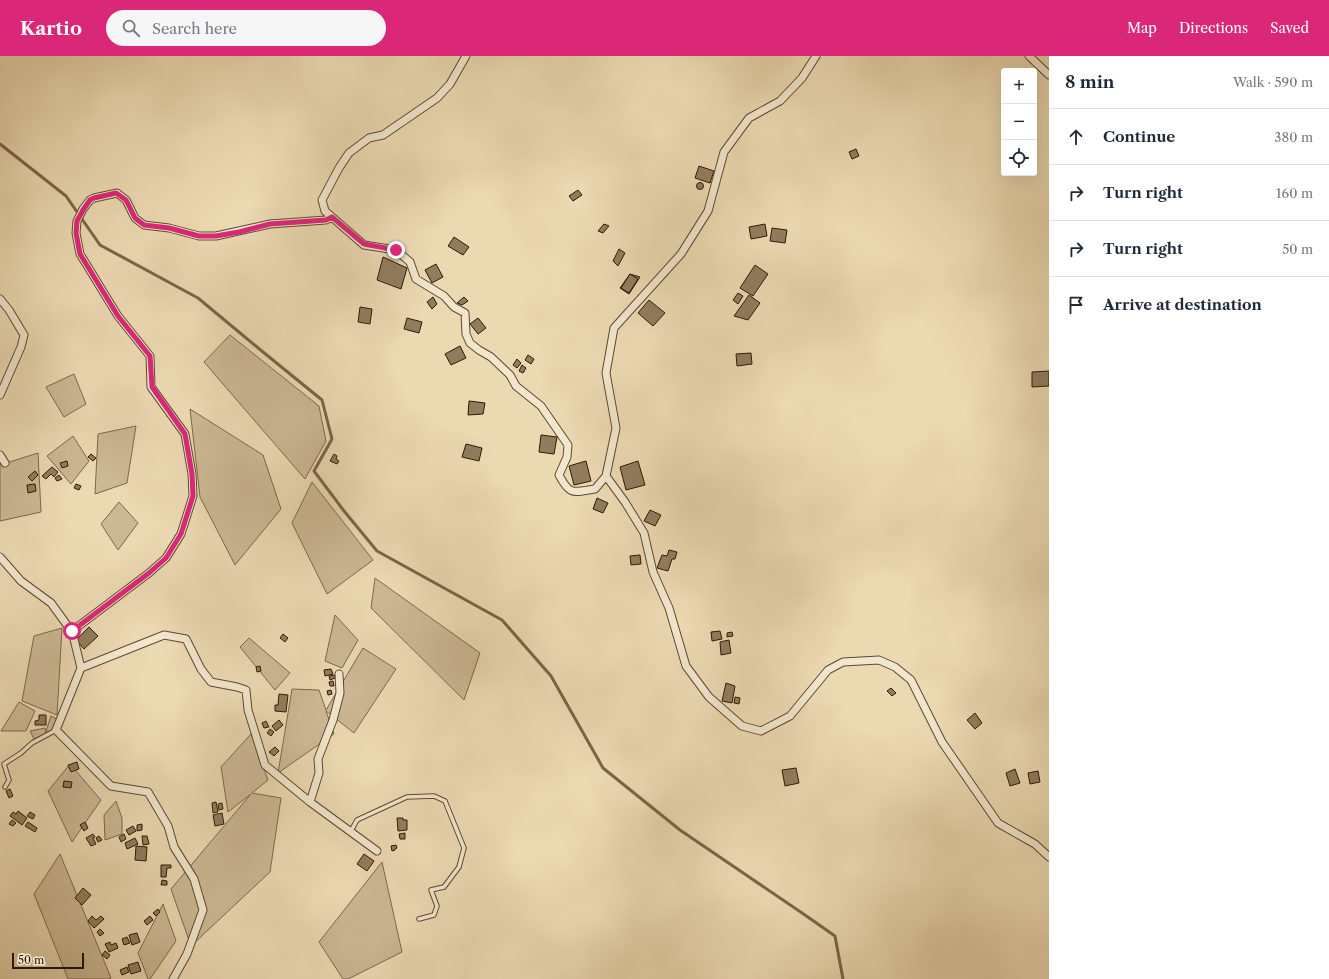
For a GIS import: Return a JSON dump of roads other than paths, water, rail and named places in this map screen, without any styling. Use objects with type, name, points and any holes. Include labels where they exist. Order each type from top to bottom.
[{"type":"street","points":[[466,56],[450,84],[437,98],[383,135],[369,138],[349,153],[322,200],[325,211],[364,244],[396,250],[410,262],[416,279],[444,296],[454,307],[465,313],[466,334],[470,343],[491,357],[510,375],[516,386],[541,406],[568,445],[567,457],[559,475],[565,487],[575,492],[595,489],[606,476],[616,428],[606,373],[614,328],[681,254],[708,211],[724,152],[749,118],[780,101],[802,78],[816,56]]},
{"type":"street","points":[[1029,56],[1049,75]]},
{"type":"street","points":[[72,631],[149,573],[166,558],[181,534],[193,496],[192,474],[185,434],[152,387],[150,356],[118,316],[80,254],[76,233],[77,221],[83,210],[90,200],[116,193],[126,200],[135,218],[144,225],[169,228],[199,236],[216,236],[270,224],[326,220],[332,217]]},
{"type":"street","points":[[0,299],[9,310],[24,335],[21,347],[0,396]]},
{"type":"street","points":[[0,455],[5,463]]},
{"type":"street","points":[[606,476],[625,502],[644,533],[653,572],[669,608],[686,666],[709,697],[742,726],[761,731],[790,716],[828,670],[843,662],[879,660],[895,667],[911,680],[942,742],[998,823],[1035,844],[1049,857]]},
{"type":"street","points":[[0,557],[21,581],[52,603],[72,631],[81,668],[56,730],[111,786],[148,792],[168,826],[174,847],[194,879],[204,910],[187,954],[173,979]]},
{"type":"street","points":[[81,668],[164,635],[186,640],[201,669],[211,682],[246,690],[248,710],[265,766],[310,802],[377,851]]},
{"type":"street","points":[[310,802],[319,773],[318,759],[333,720],[340,693],[339,674]]},
{"type":"lane","points":[[5,786],[9,780],[4,764],[21,753],[32,743],[56,730]]},
{"type":"lane","points":[[351,831],[357,820],[407,797],[434,796],[445,801],[464,848],[460,867],[444,887],[431,890],[437,906],[434,915],[419,919]]},
{"type":"waterway","points":[[0,144],[66,196],[100,245],[198,298],[322,400],[332,439],[314,471],[377,551],[502,620],[551,676],[603,768],[680,830],[835,936],[843,979]]}]
